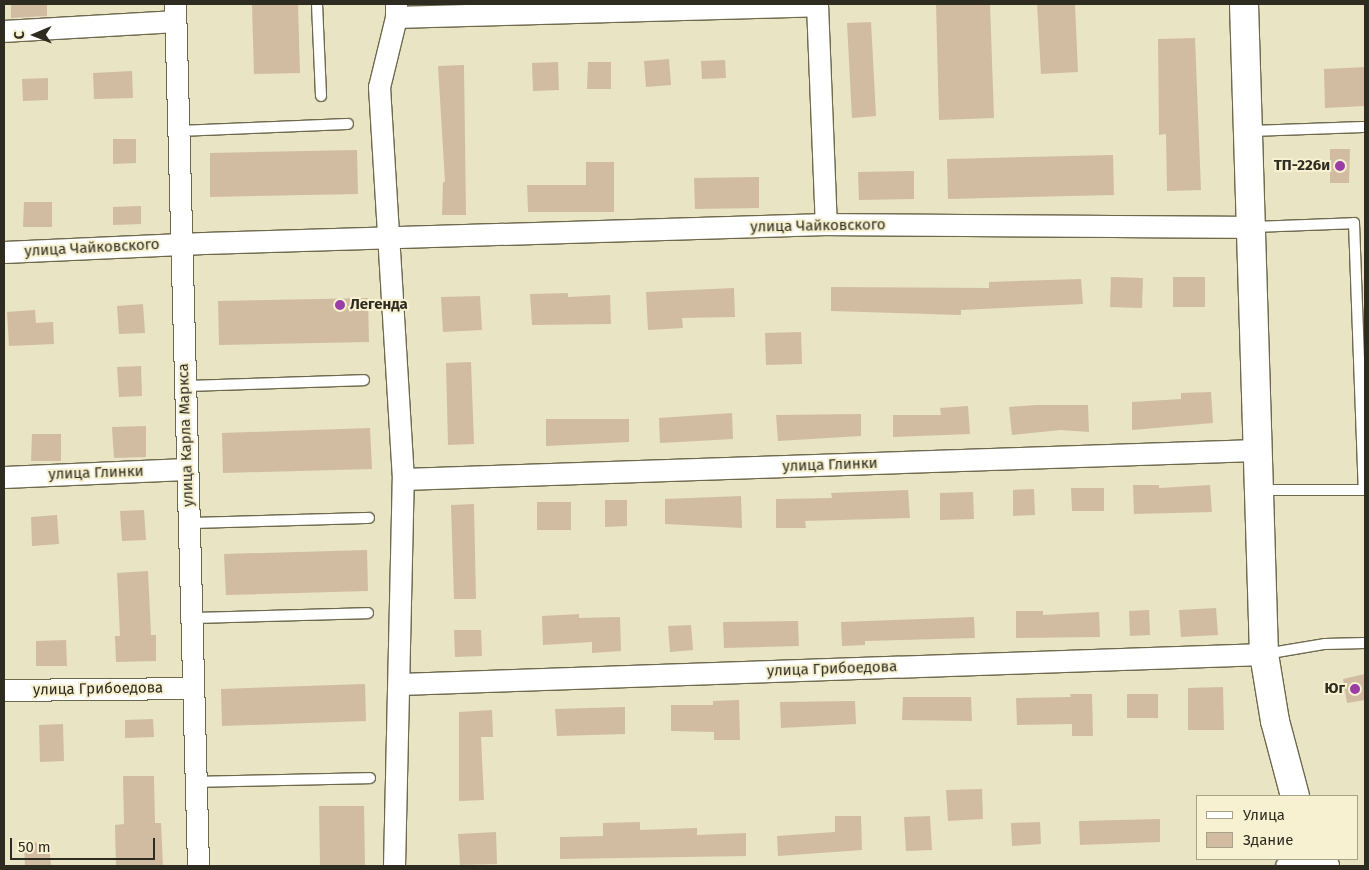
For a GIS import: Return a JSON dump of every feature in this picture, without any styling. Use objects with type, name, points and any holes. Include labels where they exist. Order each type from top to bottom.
[{"type":"main road","points":[[1244,4],[1257,490],[1264,654],[1275,722],[1295,795]]},
{"type":"street","points":[[394,866],[400,684],[403,479],[386,239],[379,87],[396,10],[818,4],[826,224]]},
{"type":"street","points":[[4,31],[175,13]]},
{"type":"street","name":"улица Карла Маркса","points":[[175,13],[198,866]]},
{"type":"street","name":"улица Чайковского","points":[[4,252],[181,244],[826,224],[1251,227]]},
{"type":"street","name":"улица Глинки","points":[[403,479],[1257,450]]},
{"type":"street","name":"улица Глинки","points":[[4,477],[187,469]]},
{"type":"street","name":"улица Грибоедова","points":[[400,684],[1264,654]]},
{"type":"street","name":"улица Грибоедова","points":[[4,690],[193,688]]},
{"type":"street","points":[[1286,866],[1323,862]]},
{"type":"lane","points":[[317,4],[321,96]]},
{"type":"lane","points":[[178,131],[348,124]]},
{"type":"lane","points":[[1248,131],[1365,127]]},
{"type":"lane","points":[[1251,227],[1354,222],[1364,490],[1257,490]]},
{"type":"lane","points":[[185,386],[364,380]]},
{"type":"lane","points":[[189,523],[369,518]]},
{"type":"lane","points":[[191,618],[368,613]]},
{"type":"lane","points":[[1264,654],[1325,644],[1365,642]]},
{"type":"lane","points":[[196,782],[370,778]]},
{"type":"building","points":[[11,4],[47,4],[47,16],[11,18]]},
{"type":"building","points":[[252,4],[298,4],[300,73],[254,74]]},
{"type":"building","points":[[936,4],[990,4],[994,118],[939,120]]},
{"type":"building","points":[[1037,4],[1075,4],[1078,72],[1041,74]]},
{"type":"building","points":[[871,22],[876,116],[852,118],[847,23]]},
{"type":"building","points":[[1195,38],[1201,190],[1167,191],[1166,134],[1159,135],[1158,39]]},
{"type":"building","points":[[669,59],[671,85],[646,87],[644,61]]},
{"type":"building","points":[[725,60],[726,78],[702,79],[701,61]]},
{"type":"building","points":[[558,62],[559,90],[533,91],[532,63]]},
{"type":"building","points":[[588,62],[611,62],[611,89],[587,89]]},
{"type":"building","points":[[464,65],[466,215],[442,215],[443,182],[445,182],[438,66]]},
{"type":"building","points":[[1365,67],[1365,106],[1325,108],[1324,69]]},
{"type":"building","points":[[132,71],[133,98],[94,99],[93,73]]},
{"type":"building","points":[[48,78],[48,100],[23,101],[22,79]]},
{"type":"building","points":[[113,139],[136,139],[136,163],[113,164]]},
{"type":"building","name":"ТП-226и","points":[[1330,149],[1350,149],[1349,183],[1330,183]]},
{"type":"building","points":[[357,150],[358,194],[210,197],[210,153]]},
{"type":"building","points":[[1113,155],[1114,195],[948,199],[947,159]]},
{"type":"building","points":[[586,162],[614,162],[614,212],[528,212],[527,185],[586,185]]},
{"type":"building","points":[[914,171],[914,199],[859,200],[858,172]]},
{"type":"building","points":[[759,177],[759,208],[695,209],[694,178]]},
{"type":"building","points":[[24,202],[52,202],[52,227],[23,227]]},
{"type":"building","points":[[141,206],[141,224],[113,225],[113,207]]},
{"type":"building","points":[[1111,277],[1143,278],[1142,308],[1110,307]]},
{"type":"building","points":[[1173,277],[1205,277],[1205,307],[1173,307]]},
{"type":"building","points":[[1081,279],[1083,304],[961,310],[961,315],[831,311],[831,287],[989,288],[989,282]]},
{"type":"building","points":[[734,288],[735,317],[682,318],[683,328],[648,330],[646,292]]},
{"type":"building","points":[[568,293],[568,297],[610,295],[611,324],[532,325],[530,294]]},
{"type":"building","points":[[480,296],[482,330],[443,332],[441,297]]},
{"type":"building","points":[[368,298],[369,342],[219,345],[218,301]]},
{"type":"building","points":[[143,304],[145,333],[119,334],[117,306]]},
{"type":"building","points":[[35,310],[36,323],[53,322],[54,344],[9,346],[7,312]]},
{"type":"building","points":[[801,332],[802,364],[766,365],[765,333]]},
{"type":"building","points":[[471,362],[474,444],[448,445],[446,363]]},
{"type":"building","points":[[141,366],[142,396],[119,397],[117,367]]},
{"type":"building","points":[[1211,392],[1213,423],[1132,430],[1132,402],[1181,399],[1181,393]]},
{"type":"building","points":[[1088,405],[1089,432],[1061,430],[1012,435],[1009,407]]},
{"type":"building","points":[[968,406],[970,434],[893,437],[893,415],[941,415],[940,408]]},
{"type":"building","points":[[732,413],[733,439],[660,443],[659,418]]},
{"type":"building","points":[[861,414],[861,436],[778,441],[776,415]]},
{"type":"building","points":[[546,419],[629,419],[629,442],[546,446]]},
{"type":"building","points":[[146,426],[146,457],[114,458],[112,427]]},
{"type":"building","points":[[370,428],[372,469],[223,473],[222,433]]},
{"type":"building","points":[[32,434],[61,434],[61,461],[31,461]]},
{"type":"building","points":[[1133,485],[1159,485],[1159,488],[1210,485],[1212,512],[1134,514]]},
{"type":"building","points":[[1071,488],[1104,488],[1104,511],[1072,511]]},
{"type":"building","points":[[1034,489],[1035,515],[1013,516],[1013,490]]},
{"type":"building","points":[[908,490],[910,518],[805,521],[806,528],[776,528],[776,499],[832,498],[831,493]]},
{"type":"building","points":[[973,492],[974,519],[940,520],[940,493]]},
{"type":"building","points":[[741,496],[742,528],[665,524],[665,499]]},
{"type":"building","points":[[605,500],[627,500],[627,526],[605,527]]},
{"type":"building","points":[[537,502],[571,502],[571,530],[537,530]]},
{"type":"building","points":[[474,504],[476,599],[454,599],[451,505]]},
{"type":"building","points":[[144,510],[146,540],[122,541],[120,511]]},
{"type":"building","points":[[57,515],[59,544],[32,546],[31,517]]},
{"type":"building","points":[[367,550],[368,591],[226,595],[224,554]]},
{"type":"building","points":[[148,571],[151,635],[156,635],[156,661],[116,662],[115,636],[120,636],[117,573]]},
{"type":"building","points":[[1216,608],[1218,635],[1181,637],[1179,610]]},
{"type":"building","points":[[1149,610],[1150,635],[1130,636],[1129,611]]},
{"type":"building","points":[[1016,611],[1043,611],[1043,615],[1099,612],[1100,637],[1016,638]]},
{"type":"building","points":[[579,614],[579,618],[620,617],[621,651],[592,653],[592,642],[543,645],[542,616]]},
{"type":"building","points":[[974,617],[975,638],[865,641],[865,645],[842,646],[841,622]]},
{"type":"building","points":[[798,621],[799,646],[724,648],[723,622]]},
{"type":"building","points":[[691,625],[693,650],[670,652],[668,626]]},
{"type":"building","points":[[454,630],[481,630],[482,656],[455,657]]},
{"type":"building","points":[[66,640],[67,666],[36,666],[36,641]]},
{"type":"building","name":"Юг","points":[[1365,674],[1365,700],[1347,703],[1343,679]]},
{"type":"building","points":[[365,684],[366,721],[222,726],[221,689]]},
{"type":"building","points":[[1223,687],[1224,730],[1188,730],[1188,688]]},
{"type":"building","points":[[1070,694],[1092,694],[1093,736],[1072,736],[1072,724],[1017,725],[1016,698],[1071,697]]},
{"type":"building","points":[[1127,694],[1158,694],[1158,718],[1127,718]]},
{"type":"building","points":[[903,697],[971,697],[972,721],[902,720]]},
{"type":"building","points":[[739,700],[740,740],[714,740],[714,732],[671,731],[671,705],[713,705],[713,701]]},
{"type":"building","points":[[855,701],[856,724],[781,728],[780,702]]},
{"type":"building","points":[[625,707],[625,734],[557,736],[555,709]]},
{"type":"building","points":[[492,710],[493,737],[481,737],[484,800],[459,801],[459,712]]},
{"type":"building","points":[[153,719],[154,737],[125,738],[125,720]]},
{"type":"building","points":[[63,724],[64,761],[40,762],[39,725]]},
{"type":"building","points":[[123,776],[154,776],[155,823],[161,823],[163,866],[116,866],[115,825],[124,824]]},
{"type":"building","points":[[982,789],[983,819],[948,821],[946,790]]},
{"type":"building","points":[[319,806],[364,806],[365,866],[320,866]]},
{"type":"building","points":[[835,816],[861,816],[862,850],[778,856],[777,836],[835,832]]},
{"type":"building","points":[[930,816],[932,850],[906,851],[904,817]]},
{"type":"building","points":[[1160,819],[1160,842],[1080,845],[1079,821]]},
{"type":"building","points":[[640,822],[640,830],[697,828],[697,835],[746,833],[746,856],[560,859],[560,837],[603,836],[603,823]]},
{"type":"building","points":[[1040,822],[1041,844],[1012,846],[1011,823]]},
{"type":"building","points":[[496,832],[497,864],[460,865],[458,834]]},
{"type":"building","points":[[49,842],[51,866],[25,866],[24,843]]},
{"type":"place","name":"ТП-226и","points":[[1340,166]]},
{"type":"place","name":"Легенда","points":[[340,305]]},
{"type":"place","name":"Юг","points":[[1355,689]]}]
